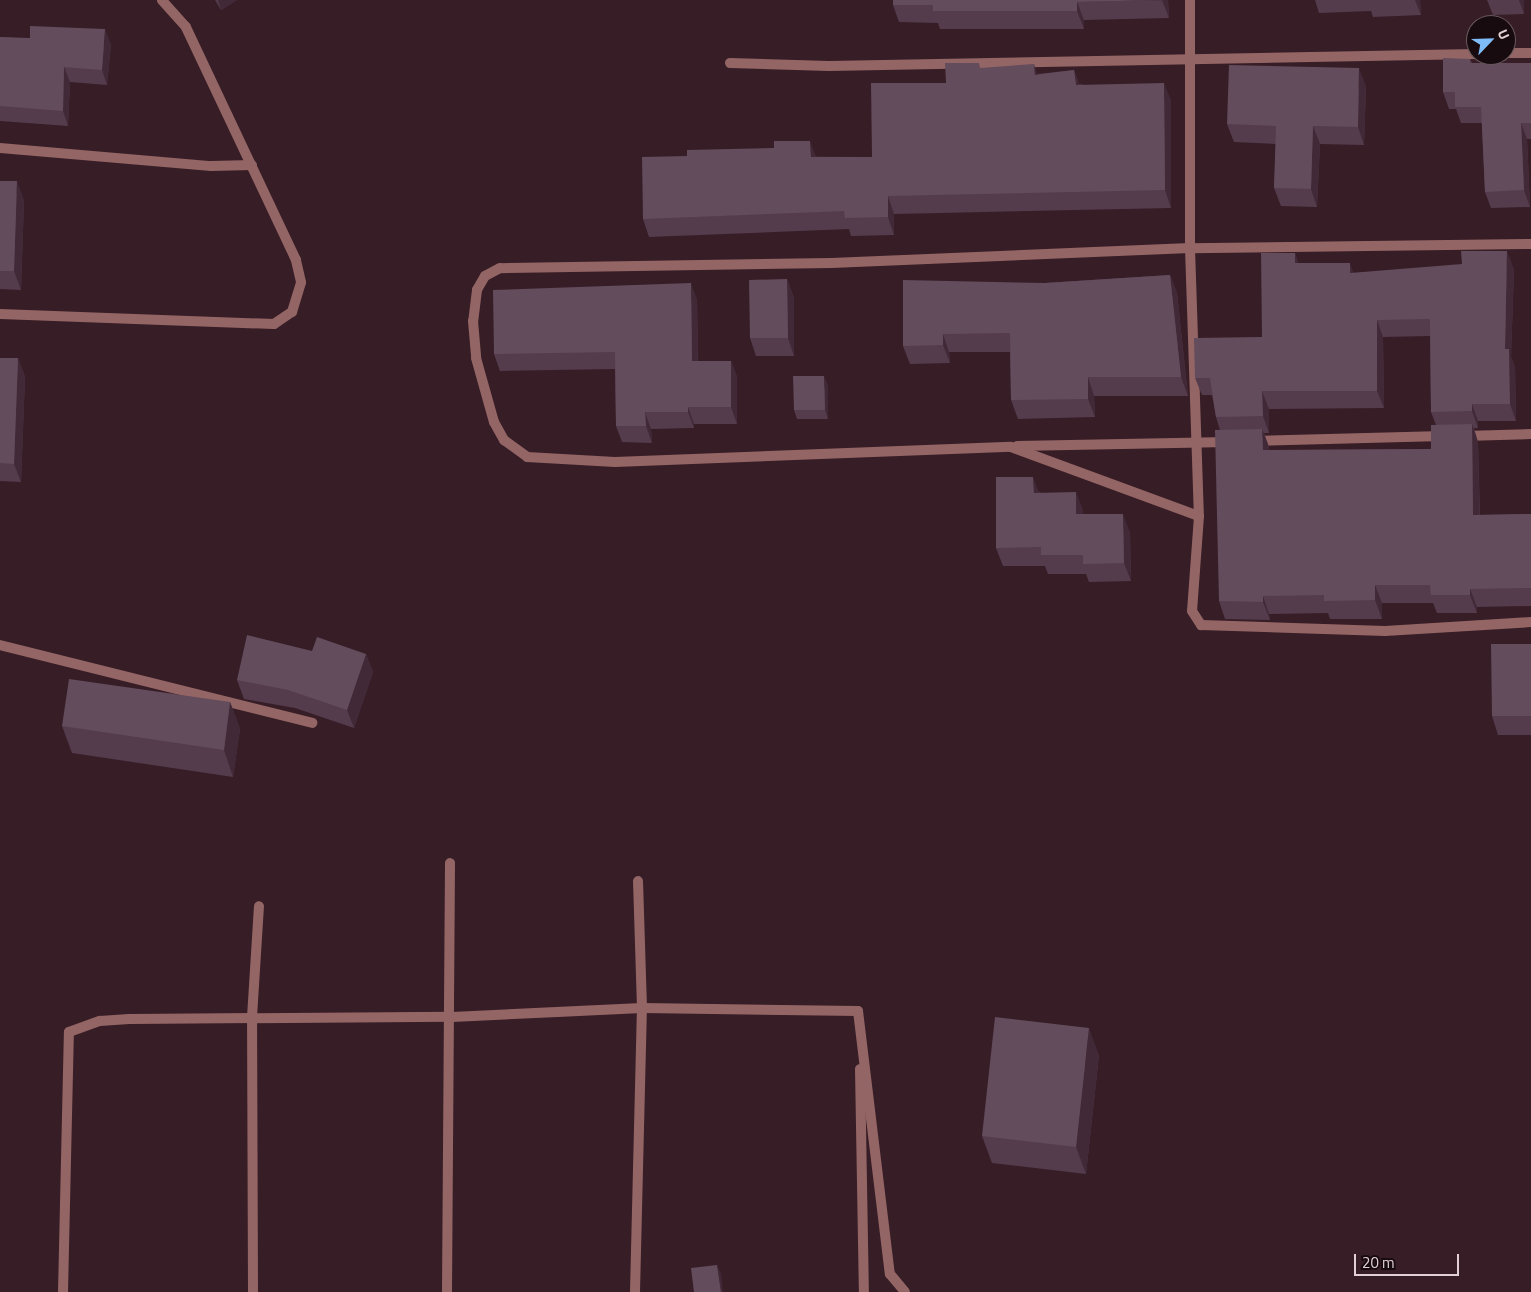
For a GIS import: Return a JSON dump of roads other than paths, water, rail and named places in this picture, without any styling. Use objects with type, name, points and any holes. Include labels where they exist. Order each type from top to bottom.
[{"type":"street","points":[[0,314],[274,324],[284,320],[292,312],[301,282],[296,260],[186,27],[162,0]]},
{"type":"street","points":[[1190,0],[1190,248],[1199,516],[1192,612],[1201,625],[1385,631],[1531,622]]},
{"type":"street","points":[[1516,53],[1531,53]]},
{"type":"street","points":[[730,63],[829,66],[1466,54]]},
{"type":"street","points":[[0,148],[211,166],[252,164]]},
{"type":"street","points":[[1531,244],[1190,248],[831,263],[500,268],[485,276],[477,290],[473,321],[483,386],[504,440],[527,456],[615,462],[1011,447],[1531,434]]},
{"type":"street","points":[[1011,447],[1199,516]]},
{"type":"street","points":[[0,645],[312,723]]},
{"type":"street","points":[[448,1292],[452,1017],[450,863]]},
{"type":"street","points":[[635,1292],[642,1008],[638,881]]},
{"type":"street","points":[[252,1292],[252,1016],[259,906]]},
{"type":"street","points":[[63,1292],[69,1032],[100,1021],[252,1016],[452,1017],[642,1008],[858,1011]]},
{"type":"street","points":[[858,1011],[864,1292]]},
{"type":"street","points":[[858,1011],[890,1274],[905,1292]]}]
